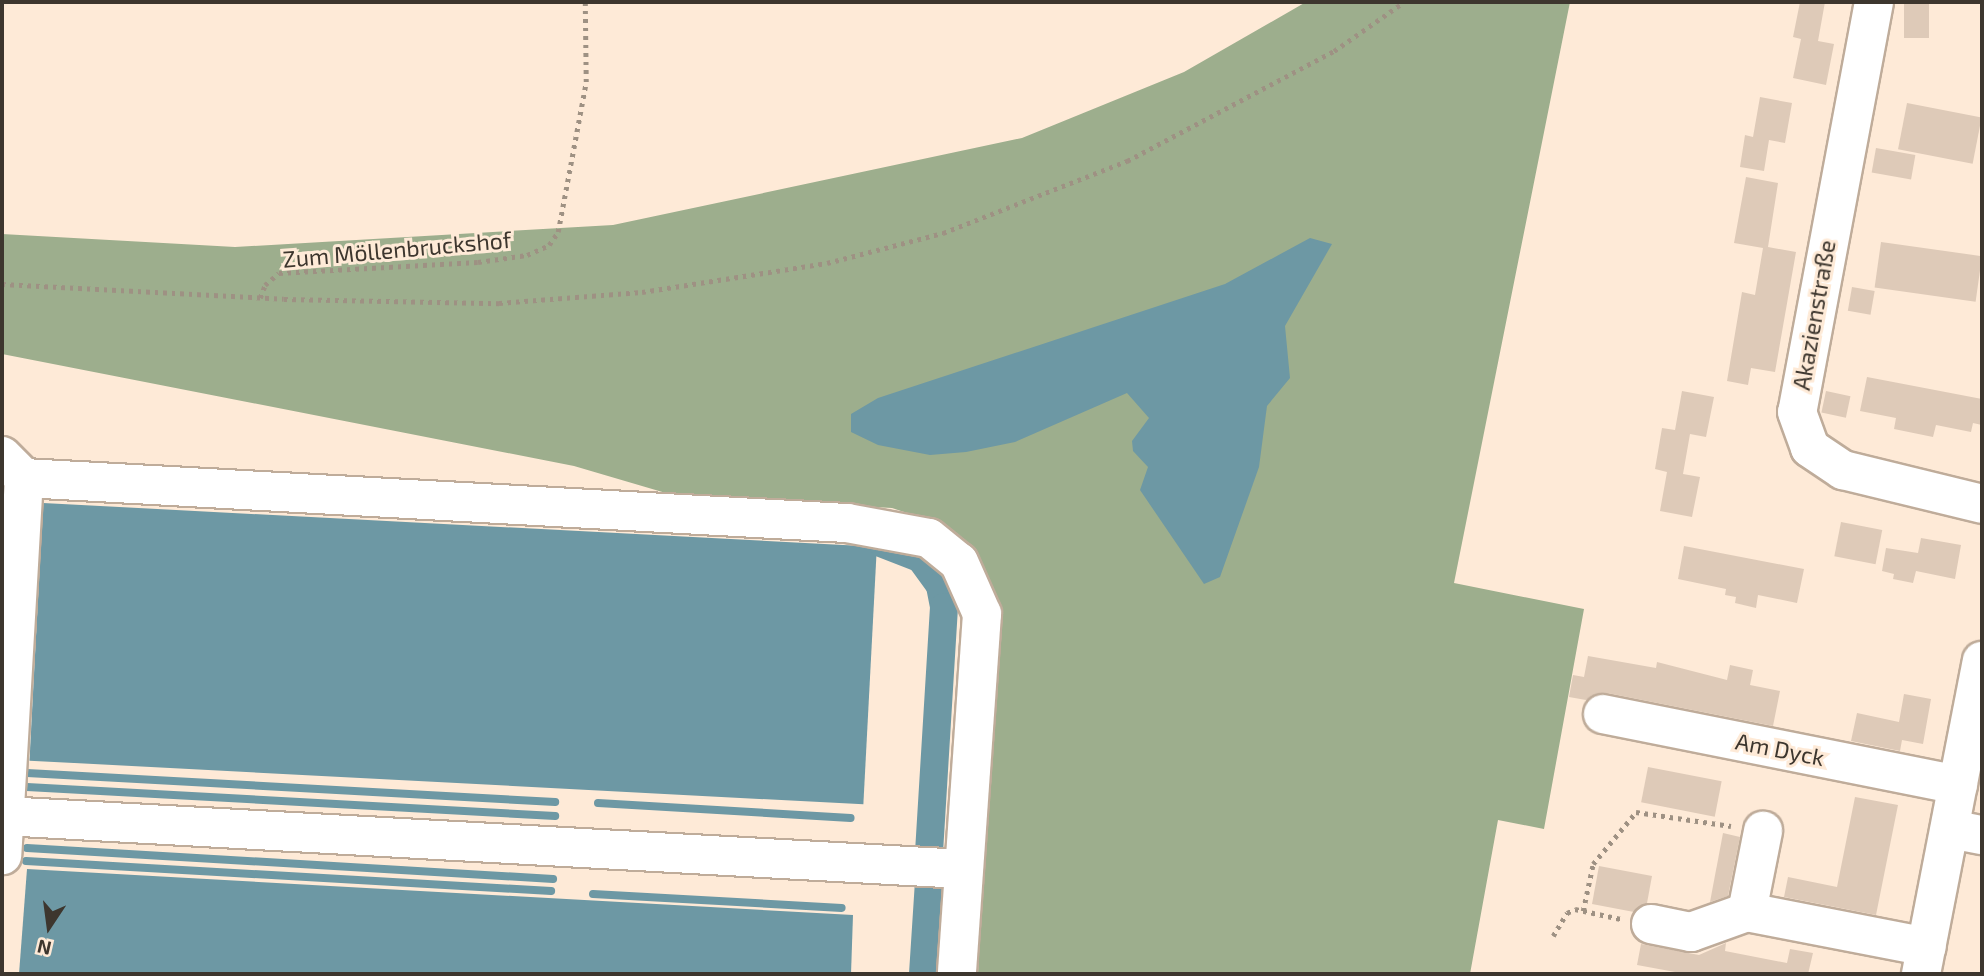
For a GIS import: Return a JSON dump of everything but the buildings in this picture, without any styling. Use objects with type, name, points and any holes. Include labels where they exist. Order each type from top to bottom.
[{"type":"street","name":"Akazienstraße","points":[[1874,2],[1797,412],[1810,448],[1843,470],[1982,504]]},
{"type":"street","points":[[2,855],[13,467],[847,523],[929,538],[959,562],[982,614],[962,869],[957,974]]},
{"type":"street","points":[[1651,925],[1691,932],[1747,912],[1924,961],[1966,832],[1958,785],[1982,661]]},
{"type":"street","name":"Am Dyck","points":[[1603,713],[1958,785]]},
{"type":"street","points":[[3,799],[962,869]]},
{"type":"street","points":[[1747,912],[1763,831]]},
{"type":"path","name":"Zum Möllenbruckshof","points":[[260,298],[265,285],[279,273],[478,262],[527,255],[550,246],[558,232],[586,82],[585,2]]},
{"type":"path","points":[[2,284],[260,298],[512,302],[729,281],[881,250],[1037,199],[1127,161],[1334,51],[1404,2]]},
{"type":"path","points":[[1583,911],[1593,864],[1636,811],[1763,831]]},
{"type":"path","points":[[1553,936],[1567,913],[1583,911],[1651,925]]},
{"type":"green space","points":[[1306,2],[1570,2],[1454,583],[1584,609],[1544,829],[1498,820],[1470,974],[978,974],[995,623],[940,524],[892,508],[676,496],[574,466],[2,354],[2,234],[235,247],[613,225],[1022,138],[1184,72]]},
{"type":"water","points":[[1310,238],[1332,244],[1285,326],[1290,378],[1267,406],[1259,467],[1220,577],[1204,584],[1140,490],[1148,467],[1133,451],[1132,441],[1149,418],[1127,393],[1015,442],[966,452],[930,455],[878,445],[851,432],[851,414],[878,398],[1225,284]]},
{"type":"water","points":[[43,503],[877,547],[863,804],[29,761]]},
{"type":"water","points":[[27,869],[853,915],[851,974],[19,974]]},
{"type":"waterway","points":[[883,544],[920,558],[940,586],[944,607],[929,853]]},
{"type":"waterway","points":[[27,773],[555,802]]},
{"type":"waterway","points":[[27,787],[555,816]]},
{"type":"waterway","points":[[598,803],[851,818]]},
{"type":"waterway","points":[[27,848],[553,879]]},
{"type":"waterway","points":[[26,861],[551,891]]},
{"type":"waterway","points":[[923,974],[929,881]]},
{"type":"waterway","points":[[593,894],[842,908]]}]
